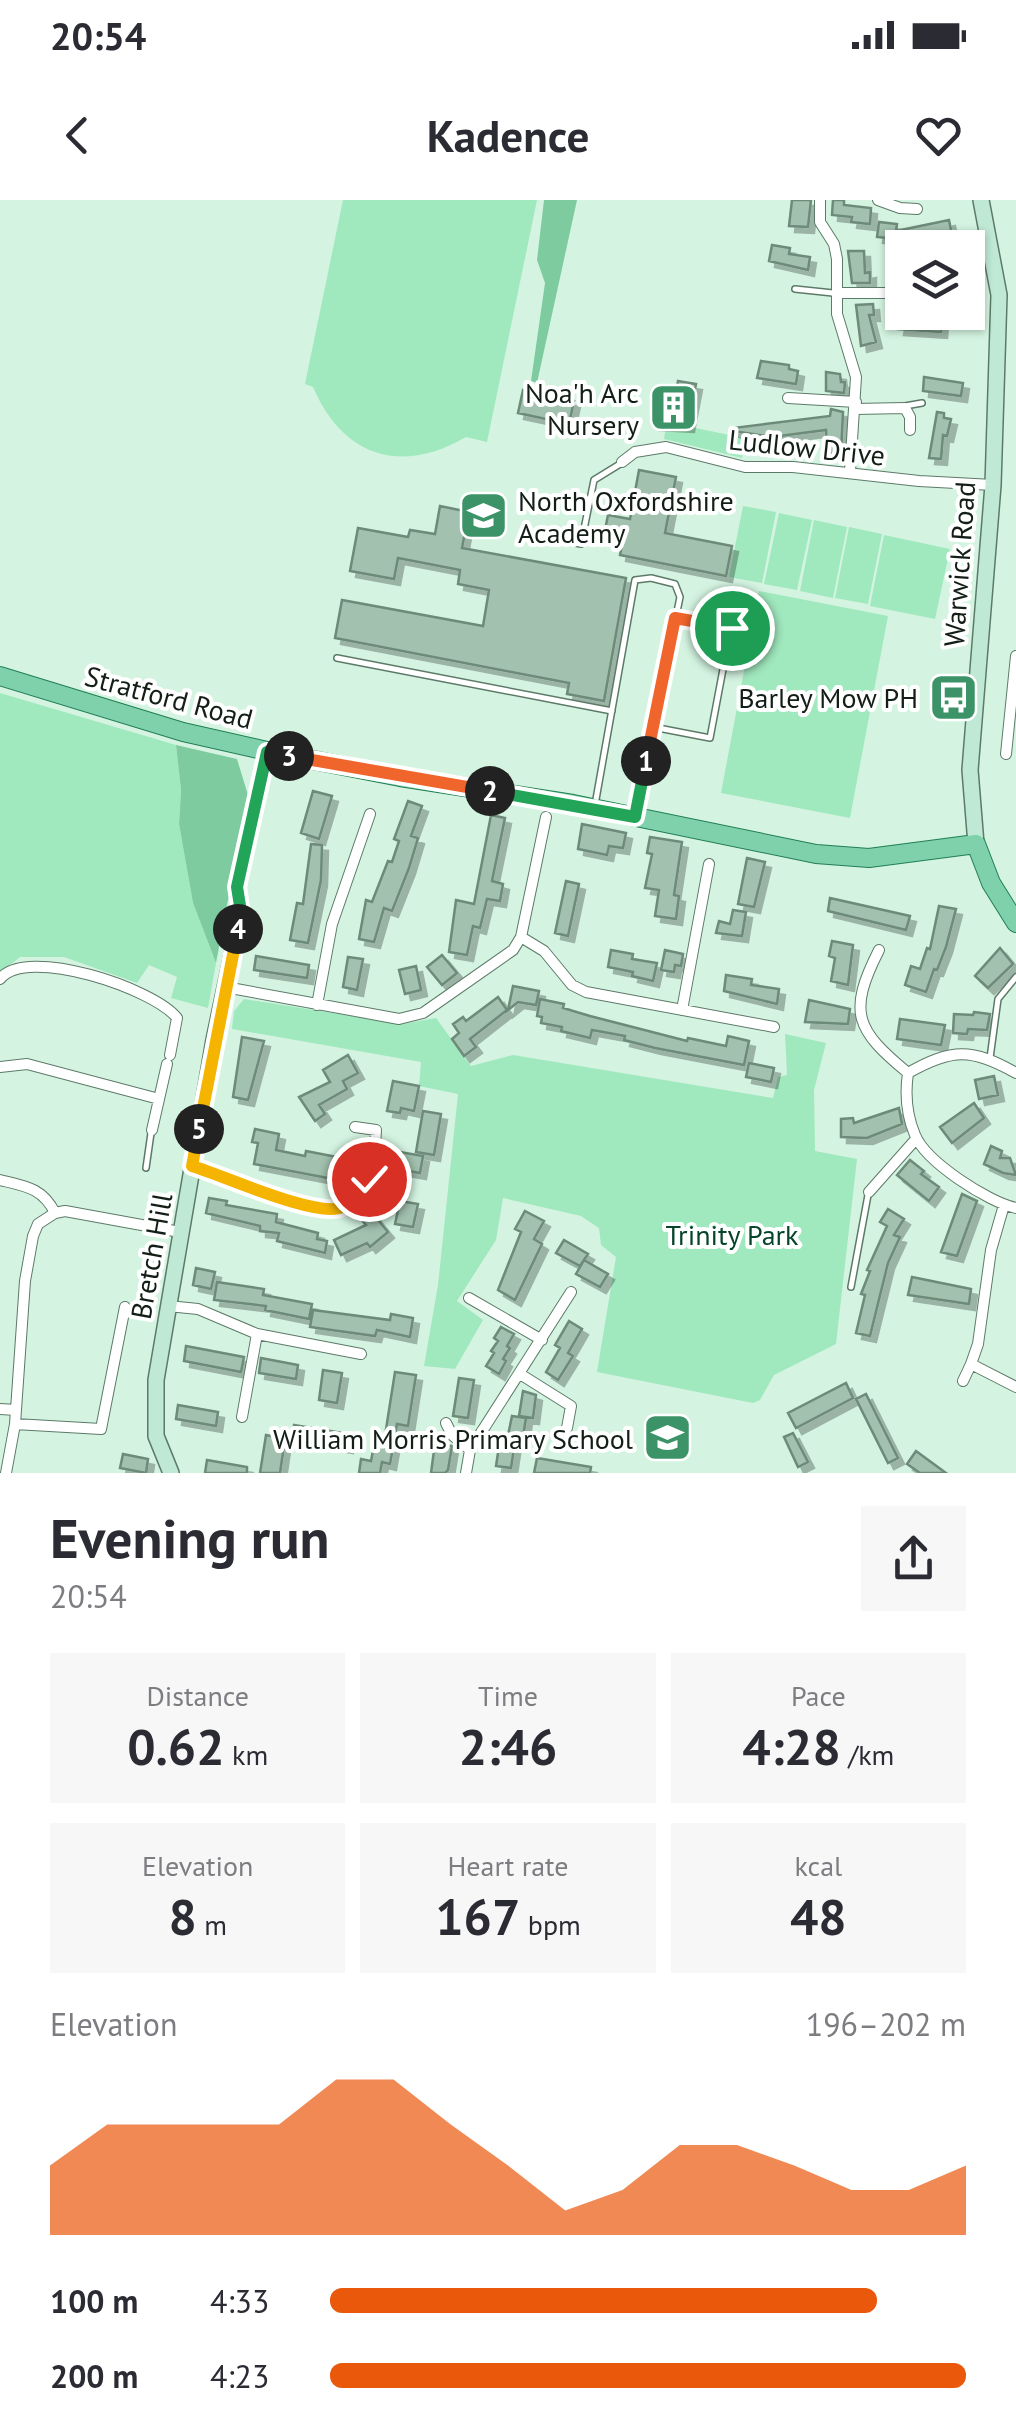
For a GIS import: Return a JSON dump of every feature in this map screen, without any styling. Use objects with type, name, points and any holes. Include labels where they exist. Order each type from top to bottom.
[{"type":"main road","name":"Stratford Road","points":[[0,676],[183,732],[267,752],[400,778],[594,808],[848,858],[976,844]]},
{"type":"main road","name":"Warwick Road","points":[[976,844],[991,883],[1016,923]]},
{"type":"street","points":[[820,200],[820,222],[834,244],[837,259],[836,314],[856,378],[850,472]]},
{"type":"street","points":[[878,200],[917,210]]},
{"type":"street","name":"Warwick Road","points":[[976,844],[970,770],[993,485],[998,296],[981,200]]},
{"type":"street","points":[[836,294],[885,293]]},
{"type":"street","points":[[788,398],[902,407],[908,412],[910,430]]},
{"type":"street","name":"Ludlow Drive","points":[[622,462],[635,452],[666,447],[744,467],[993,485]]},
{"type":"street","points":[[1006,754],[1015,642]]},
{"type":"street","name":"Bretch Hill","points":[[171,1473],[158,1447],[156,1380],[241,912],[237,887],[267,752]]},
{"type":"street","points":[[317,1005],[332,924],[370,814]]},
{"type":"street","points":[[225,988],[400,1019],[423,1013],[500,961],[521,937],[546,816]]},
{"type":"street","points":[[682,1010],[709,864]]},
{"type":"street","points":[[521,937],[544,951],[572,986],[586,992],[774,1027]]},
{"type":"street","points":[[879,950],[860,996],[864,1031],[908,1073]]},
{"type":"street","points":[[0,979],[12,968],[52,966],[102,979],[159,1002],[178,1018],[152,1130]]},
{"type":"street","points":[[908,1073],[950,1055],[974,1054],[1016,1073]]},
{"type":"street","points":[[0,1067],[27,1064],[159,1099]]},
{"type":"street","points":[[908,1073],[905,1088],[916,1139],[958,1180],[1010,1206],[990,1250],[978,1344],[963,1382]]},
{"type":"street","points":[[355,1126],[392,1133]]},
{"type":"street","points":[[192,1166],[308,1207],[340,1208],[369,1179],[376,1130]]},
{"type":"street","points":[[869,1192],[916,1139]]},
{"type":"street","points":[[0,1180],[40,1192],[48,1198],[55,1213]]},
{"type":"street","points":[[6,1473],[15,1424],[26,1281],[38,1224],[55,1213],[66,1212],[180,1232]]},
{"type":"street","points":[[466,1473],[470,1450],[571,1292]]},
{"type":"street","points":[[469,1298],[542,1340]]},
{"type":"street","points":[[168,1306],[198,1309],[257,1334],[360,1354]]},
{"type":"street","points":[[15,1424],[101,1429],[125,1307]]},
{"type":"street","points":[[242,1418],[257,1334]]},
{"type":"street","points":[[971,1364],[1016,1388]]},
{"type":"street","points":[[520,1374],[571,1406],[567,1428]]},
{"type":"street","points":[[0,1409],[16,1410]]},
{"type":"street","points":[[446,1424],[452,1435],[470,1450]]},
{"type":"lane","points":[[796,289],[836,294]]},
{"type":"lane","points":[[902,407],[922,404]]},
{"type":"lane","points":[[527,534],[581,544],[594,480],[622,462]]},
{"type":"lane","points":[[594,808],[635,580],[650,578],[675,584],[680,596],[635,817]]},
{"type":"lane","points":[[653,728],[710,738],[732,628],[675,618]]},
{"type":"lane","points":[[336,658],[612,711]]},
{"type":"lane","points":[[990,1058],[998,1000],[1016,976]]},
{"type":"lane","points":[[146,1168],[152,1130]]},
{"type":"lane","points":[[851,1287],[869,1192]]},
{"type":"green space","points":[[343,200],[537,200],[487,442],[466,437],[419,455],[376,452],[357,444],[340,430],[313,387],[305,384]]},
{"type":"green space","points":[[544,200],[577,200],[537,383],[531,381],[545,283],[537,260]]},
{"type":"green space","points":[[671,423],[744,438],[742,458],[664,439]]},
{"type":"green space","points":[[743,506],[776,512],[762,583],[729,577]]},
{"type":"green space","points":[[779,513],[812,520],[797,590],[764,584]]},
{"type":"green space","points":[[814,520],[847,527],[833,598],[800,591]]},
{"type":"green space","points":[[849,527],[882,534],[868,604],[835,598]]},
{"type":"green space","points":[[884,535],[950,549],[935,619],[870,606]]},
{"type":"green space","points":[[759,591],[888,616],[850,818],[721,793]]},
{"type":"green space","points":[[0,693],[176,745],[181,790],[179,824],[193,903],[216,963],[208,1008],[171,998],[177,977],[149,965],[137,983],[64,957],[20,957],[0,973]]},
{"type":"green space","points":[[176,745],[237,759],[248,795],[216,963],[193,903],[179,824],[181,790]]},
{"type":"green space","name":"Trinity Park","points":[[244,999],[403,1024],[436,1018],[471,1066],[513,1055],[773,1098],[778,1077],[787,1075],[785,1034],[826,1043],[814,1090],[815,1151],[857,1159],[836,1344],[774,1375],[760,1400],[753,1403],[597,1372],[616,1257],[601,1245],[599,1228],[581,1216],[503,1198],[496,1240],[457,1301],[483,1320],[455,1369],[424,1366],[438,1285],[458,1094],[419,1086],[421,1062],[232,1029],[234,1011]]},
{"type":"building","points":[[792,200],[811,200],[808,227],[789,226]]},
{"type":"building","points":[[833,200],[871,208],[870,224],[832,215]]},
{"type":"building","points":[[949,220],[951,230],[901,230]]},
{"type":"building","points":[[879,222],[897,224],[896,230],[885,230],[885,238],[877,237]]},
{"type":"building","points":[[772,245],[790,248],[789,254],[810,257],[808,270],[769,261]]},
{"type":"building","points":[[848,251],[864,251],[865,273],[870,272],[870,283],[852,283]]},
{"type":"building","points":[[873,304],[874,315],[869,315],[876,342],[861,346],[856,305]]},
{"type":"building","points":[[761,361],[789,365],[789,369],[798,371],[796,384],[757,378]]},
{"type":"building","points":[[826,372],[840,374],[841,382],[845,382],[844,393],[826,391]]},
{"type":"building","points":[[924,377],[963,383],[961,396],[923,391]]},
{"type":"building","name":"Noa'h Arc Nursery","points":[[678,381],[696,384],[688,426],[654,424],[661,391],[670,393],[671,386],[677,387]]},
{"type":"building","points":[[523,390],[574,401],[569,424],[518,413]]},
{"type":"building","points":[[831,409],[843,412],[841,454],[827,454],[826,430],[772,437],[733,431],[830,416]]},
{"type":"building","points":[[937,412],[951,419],[947,436],[943,435],[941,459],[929,458]]},
{"type":"building","points":[[639,470],[676,477],[665,533],[732,546],[726,576],[620,555],[624,534],[605,530],[608,515],[630,519]]},
{"type":"building","points":[[440,506],[469,512],[462,548],[626,578],[604,701],[567,694],[569,683],[335,638],[342,600],[483,626],[489,590],[458,584],[460,570],[398,558],[394,579],[350,571],[358,528],[408,537],[410,530],[435,534]]},
{"type":"building","points":[[313,791],[332,796],[319,839],[301,833]]},
{"type":"building","points":[[408,801],[422,806],[411,836],[418,838],[409,868],[392,911],[384,908],[374,942],[359,939],[366,900],[372,902],[388,861],[392,862],[399,841],[394,839]]},
{"type":"building","points":[[491,815],[505,818],[492,881],[503,884],[500,901],[487,899],[480,928],[473,926],[467,955],[449,952],[456,900],[474,904]]},
{"type":"building","points":[[582,824],[626,833],[623,848],[609,846],[607,855],[578,849]]},
{"type":"building","points":[[650,837],[682,842],[674,895],[679,896],[676,919],[655,916],[659,890],[645,888],[652,854],[647,853]]},
{"type":"building","points":[[311,844],[322,845],[321,880],[308,943],[290,940],[297,903],[303,904]]},
{"type":"building","points":[[747,858],[765,862],[754,907],[738,904]]},
{"type":"building","points":[[566,881],[579,884],[568,936],[555,933]]},
{"type":"building","points":[[830,898],[910,916],[906,930],[828,911]]},
{"type":"building","points":[[939,906],[956,909],[946,947],[926,992],[905,985],[911,966],[920,969],[927,948],[930,949]]},
{"type":"building","points":[[733,910],[746,912],[742,936],[716,933],[719,921],[730,924]]},
{"type":"building","points":[[832,941],[853,945],[848,985],[831,981],[835,958],[829,956]]},
{"type":"building","points":[[1000,948],[1013,964],[988,988],[975,976]]},
{"type":"building","points":[[611,950],[657,963],[653,981],[608,967]]},
{"type":"building","points":[[665,950],[683,954],[681,966],[675,965],[674,972],[661,970]]},
{"type":"building","points":[[442,955],[457,973],[442,985],[427,967]]},
{"type":"building","points":[[256,956],[309,965],[307,978],[254,970]]},
{"type":"building","points":[[348,957],[363,959],[357,990],[343,987]]},
{"type":"building","points":[[416,966],[421,990],[405,994],[399,970]]},
{"type":"building","points":[[726,975],[752,979],[751,985],[779,989],[777,1004],[724,991]]},
{"type":"building","points":[[513,986],[539,991],[536,1005],[518,1002],[508,1010]]},
{"type":"building","points":[[498,997],[507,1010],[470,1039],[476,1047],[464,1056],[452,1039],[459,1033],[453,1024],[463,1017],[466,1021]]},
{"type":"building","points":[[540,999],[687,1041],[688,1038],[726,1046],[728,1036],[749,1041],[744,1065],[655,1048],[624,1040],[625,1036],[592,1030],[590,1038],[561,1031],[562,1027],[541,1023],[542,1017],[537,1016]]},
{"type":"building","points":[[809,1000],[850,1009],[848,1024],[805,1022]]},
{"type":"building","points":[[954,1014],[990,1014],[987,1030],[953,1033]]},
{"type":"building","points":[[900,1019],[945,1025],[941,1045],[897,1039]]},
{"type":"building","points":[[242,1037],[264,1041],[248,1100],[233,1097]]},
{"type":"building","points":[[348,1055],[358,1073],[343,1081],[347,1089],[319,1105],[325,1114],[315,1121],[299,1097],[330,1082],[323,1070]]},
{"type":"building","points":[[749,1063],[774,1068],[771,1082],[746,1077]]},
{"type":"building","points":[[994,1076],[998,1095],[979,1099],[975,1080]]},
{"type":"building","points":[[393,1081],[419,1086],[414,1111],[387,1111]]},
{"type":"building","points":[[974,1103],[984,1118],[952,1143],[940,1127]]},
{"type":"building","points":[[899,1108],[902,1124],[867,1138],[841,1137],[841,1119],[853,1118],[854,1123]]},
{"type":"building","points":[[423,1111],[441,1114],[434,1155],[416,1152]]},
{"type":"building","points":[[255,1129],[279,1134],[276,1150],[305,1156],[306,1151],[342,1158],[343,1153],[355,1155],[349,1185],[254,1164],[258,1143],[252,1142]]},
{"type":"building","points":[[991,1146],[1002,1151],[1000,1158],[1010,1158],[1016,1175],[984,1164]]},
{"type":"building","points":[[400,1152],[423,1156],[420,1173],[397,1169]]},
{"type":"building","points":[[910,1160],[939,1187],[929,1201],[897,1175]]},
{"type":"building","points":[[962,1194],[977,1201],[957,1256],[941,1252]]},
{"type":"building","points":[[209,1198],[277,1214],[276,1222],[318,1233],[317,1239],[327,1241],[325,1253],[277,1241],[279,1233],[260,1231],[260,1226],[206,1213]]},
{"type":"building","points":[[400,1201],[418,1204],[413,1227],[395,1224]]},
{"type":"building","points":[[888,1209],[904,1219],[894,1235],[900,1237],[888,1263],[870,1336],[856,1333],[865,1295],[861,1294],[887,1226],[880,1222]]},
{"type":"building","points":[[370,1210],[388,1232],[370,1247],[367,1243],[341,1255],[334,1240],[366,1225],[360,1218]]},
{"type":"building","points":[[525,1211],[544,1221],[534,1239],[542,1244],[515,1300],[498,1290],[521,1232],[515,1229]]},
{"type":"building","points":[[564,1240],[588,1254],[580,1266],[556,1253]]},
{"type":"building","points":[[584,1260],[608,1274],[600,1287],[576,1274]]},
{"type":"building","points":[[196,1268],[215,1272],[211,1289],[193,1285]]},
{"type":"building","points":[[912,1277],[971,1289],[969,1304],[908,1295]]},
{"type":"building","points":[[217,1282],[264,1289],[263,1295],[312,1304],[309,1319],[265,1310],[266,1306],[214,1300]]},
{"type":"building","points":[[313,1310],[390,1320],[391,1314],[413,1318],[410,1337],[377,1330],[375,1336],[310,1327]]},
{"type":"building","points":[[569,1321],[582,1329],[568,1353],[573,1356],[558,1380],[546,1372]]},
{"type":"building","points":[[501,1327],[514,1334],[499,1374],[486,1366]]},
{"type":"building","points":[[186,1346],[244,1357],[241,1372],[184,1361]]},
{"type":"building","points":[[261,1358],[298,1365],[296,1379],[259,1373]]},
{"type":"building","points":[[323,1370],[342,1373],[337,1403],[319,1400]]},
{"type":"building","points":[[395,1372],[416,1375],[408,1426],[397,1424],[390,1464],[382,1462],[380,1473],[359,1473],[361,1459],[371,1461],[375,1440],[384,1442]]},
{"type":"building","points":[[459,1378],[474,1380],[468,1418],[453,1416]]},
{"type":"building","points":[[846,1383],[853,1398],[796,1428],[788,1413]]},
{"type":"building","points":[[523,1391],[536,1395],[533,1418],[519,1416]]},
{"type":"building","points":[[866,1394],[898,1458],[888,1463],[856,1399]]},
{"type":"building","points":[[178,1405],[218,1412],[216,1426],[176,1419]]},
{"type":"building","points":[[512,1416],[526,1418],[522,1443],[507,1440]]},
{"type":"building","points":[[294,1425],[349,1434],[347,1447],[292,1438]]},
{"type":"building","points":[[793,1433],[808,1462],[798,1467],[784,1437]]},
{"type":"building","points":[[266,1435],[285,1439],[280,1473],[260,1473]]},
{"type":"building","points":[[500,1440],[515,1442],[511,1468],[496,1466]]},
{"type":"building","points":[[435,1443],[452,1446],[445,1473],[431,1473]]},
{"type":"building","points":[[916,1451],[946,1473],[920,1473],[907,1464]]},
{"type":"building","points":[[123,1454],[148,1459],[146,1473],[120,1468]]},
{"type":"building","points":[[537,1458],[591,1467],[590,1473],[534,1473]]},
{"type":"building","points":[[207,1460],[247,1467],[247,1473],[205,1473]]},
{"type":"place","name":"Noa'h Arc Nursery","points":[[674,408]]},
{"type":"place","name":"North Oxfordshire Academy","points":[[483,516]]},
{"type":"place","name":"Barley Mow PH","points":[[953,697]]},
{"type":"place","name":"William Morris Primary School","points":[[668,1438]]},
{"type":"route","points":[[369,1179],[340,1208],[323,1210],[192,1166],[241,912],[237,887],[267,752],[635,817],[675,618],[732,628]]}]
